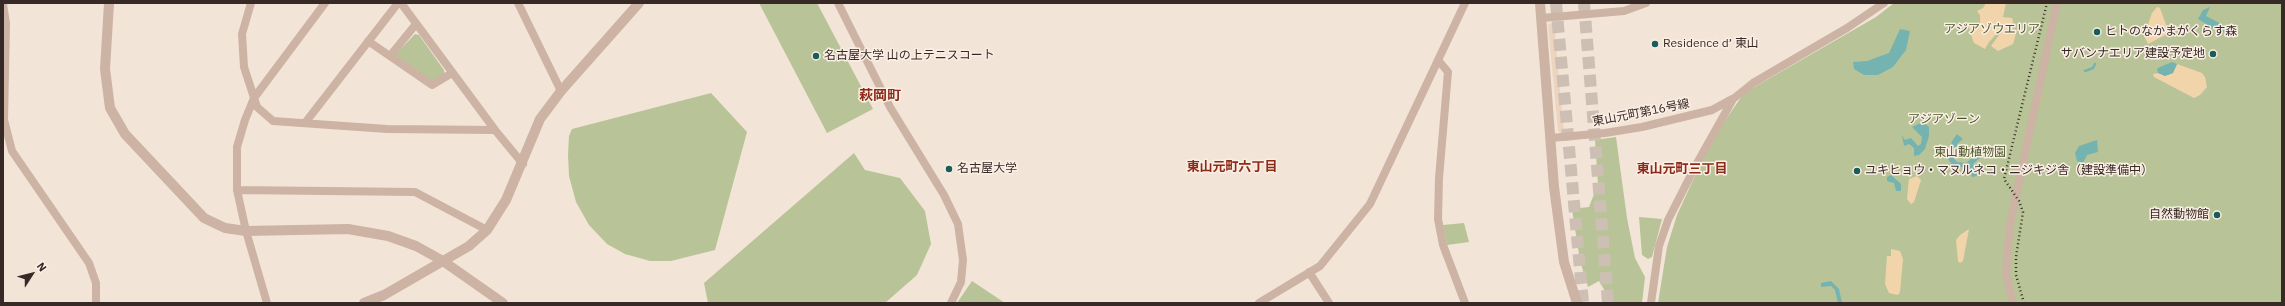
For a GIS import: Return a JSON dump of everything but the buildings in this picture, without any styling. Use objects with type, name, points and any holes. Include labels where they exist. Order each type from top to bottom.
[{"type":"street","points":[[109,3],[105,69],[106,90],[110,108],[116,122],[125,134],[195,211],[204,218],[225,228],[246,231],[348,229],[388,236],[416,246],[443,261],[503,303]]},
{"type":"street","points":[[251,3],[242,34],[244,67],[257,108],[273,120],[387,129],[495,130]]},
{"type":"street","points":[[267,303],[246,231],[237,190],[236,168],[238,147],[245,120],[254,98],[325,3]]},
{"type":"street","points":[[305,123],[398,3]]},
{"type":"street","points":[[401,3],[495,130],[523,164]]},
{"type":"street","points":[[518,3],[561,91]]},
{"type":"street","points":[[364,303],[384,295],[470,246],[487,230],[506,200],[523,164],[540,119],[561,91],[639,3]]},
{"type":"street","points":[[838,3],[890,107],[944,195],[958,224],[964,260],[961,282],[951,303]]},
{"type":"street","points":[[1259,303],[1320,266],[1370,204],[1465,3]]},
{"type":"street","points":[[1540,3],[1551,138],[1564,262],[1577,303]]},
{"type":"street","points":[[1542,18],[1624,11],[1646,3]]},
{"type":"street","points":[[1651,303],[1659,246],[1668,220],[1696,165],[1733,99],[1754,83],[1847,28],[1884,3]]},
{"type":"street","points":[[2013,303],[2006,274],[2010,224],[2057,3]]},
{"type":"street","points":[[3,4],[6,23],[4,120],[12,151],[89,263],[96,282],[96,303]]},
{"type":"street","points":[[390,56],[416,24]]},
{"type":"street","points":[[368,41],[432,85],[452,73]]},
{"type":"street","points":[[1438,60],[1448,72],[1439,178],[1438,218],[1443,245],[1464,303]]},
{"type":"street","name":"東山元町第16号線","points":[[1551,138],[1605,134],[1642,127],[1712,110],[1733,99]]},
{"type":"street","points":[[237,190],[415,192],[487,230]]},
{"type":"street","points":[[1309,272],[1329,303]]},
{"type":"green space","name":"名古屋大学 山の上テニスコート","points":[[759,3],[817,3],[873,109],[827,133]]},
{"type":"green space","name":"東山動植物園","points":[[1894,3],[2282,3],[2282,303],[1658,303],[1667,247],[1677,215],[1711,141],[1744,93],[1876,17]]},
{"type":"green space","points":[[415,34],[419,35],[444,70],[444,74],[434,80],[430,80],[394,56]]},
{"type":"green space","points":[[711,93],[747,132],[715,250],[671,261],[650,261],[625,254],[607,244],[589,225],[576,202],[569,176],[569,136],[572,129]]},
{"type":"green space","points":[[1616,137],[1627,218],[1635,258],[1645,277],[1642,303],[1612,303],[1599,281],[1588,287],[1580,261],[1572,209],[1589,207],[1598,184],[1595,140]]},
{"type":"green space","points":[[854,153],[865,170],[900,178],[925,211],[931,244],[917,275],[885,303],[708,303],[704,283]]},
{"type":"green space","points":[[1639,217],[1662,219],[1652,257],[1648,259],[1642,255]]},
{"type":"green space","points":[[1464,223],[1469,242],[1447,245],[1443,225]]},
{"type":"green space","points":[[972,281],[1005,303],[957,303]]},
{"type":"sand","points":[[1986,3],[2006,3],[2003,17],[2012,18],[2013,21],[2011,28],[2017,30],[2013,44],[1998,51],[1991,46],[2002,31],[2001,29],[1989,42],[1985,49],[1974,43],[1970,32],[1969,26],[1980,27],[1980,15],[1977,11],[1983,8]]},
{"type":"sand","points":[[2157,7],[2160,8],[2169,33],[2148,44],[2144,36],[2152,13]]},
{"type":"sand","points":[[2177,64],[2202,73],[2205,77],[2207,87],[2200,95],[2194,98],[2154,77],[2153,74],[2158,73],[2165,76],[2173,73]]},
{"type":"sand","points":[[1917,176],[1921,180],[1914,202],[1911,204],[1907,199],[1909,179]]},
{"type":"sand","points":[[1969,229],[1963,261],[1960,263],[1958,261],[1956,240],[1960,235]]},
{"type":"sand","points":[[1891,249],[1900,251],[1903,259],[1900,292],[1898,295],[1889,293],[1885,284],[1887,256],[1891,256]]},
{"type":"shaded area","points":[[1554,22],[1564,133],[1560,133],[1558,131],[1548,25]]},
{"type":"water","points":[[2210,7],[2206,16],[2229,28],[2228,34],[2214,29],[2198,19],[2203,10]]},
{"type":"water","points":[[1900,29],[1910,31],[1906,50],[1893,67],[1878,75],[1864,75],[1854,69],[1853,62],[1867,61],[1889,53]]},
{"type":"water","points":[[2172,62],[2177,64],[2173,73],[2165,76],[2158,73],[2157,69]]},
{"type":"water","points":[[1923,122],[1929,127],[1929,136],[1925,149],[1919,155],[1914,156],[1914,148],[1909,144],[1904,146],[1902,135],[1905,140],[1911,138],[1918,146],[1921,144],[1922,137],[1912,127]]},
{"type":"water","points":[[1957,134],[1963,139],[1958,143],[1953,157],[1957,162],[1966,163],[1982,150],[1985,153],[1973,164],[1977,176],[1972,177],[1969,168],[1953,166],[1948,159],[1952,141]]},
{"type":"water","points":[[2097,140],[2098,152],[2087,155],[2083,163],[2077,161],[2075,153],[2079,146]]},
{"type":"water","points":[[1891,175],[1901,184],[1901,191],[1896,191],[1894,183],[1887,181],[1887,177]]},
{"type":"water","points":[[1831,281],[1839,289],[1842,303],[1838,303],[1835,290],[1831,286],[1821,287],[1821,283]]},
{"type":"waterway","points":[[2085,71],[2093,68],[2095,64]]},
{"type":"tunnel","points":[[1556,3],[1583,303]]},
{"type":"tunnel","points":[[1584,3],[1608,303]]},
{"type":"railway","points":[[2024,303],[2016,275],[2016,257],[2023,212],[2019,201],[2004,179],[2047,3]]},
{"type":"place","name":"ヒトのなかまがくらす森","points":[[2097,32]]},
{"type":"place","name":"Residence d’ 東山","points":[[1655,44]]},
{"type":"place","name":"サバンナエリア建設予定地","points":[[2213,54]]},
{"type":"place","name":"名古屋大学 山の上テニスコート","points":[[816,56]]},
{"type":"place","name":"名古屋大学","points":[[949,169]]},
{"type":"place","name":"ユキヒョウ・マヌルネコ・ニジキジ舎（建設準備中）","points":[[1857,171]]},
{"type":"place","name":"自然動物館","points":[[2217,215]]},
{"type":"district","name":"萩岡町","points":[[880,96]]},
{"type":"district","name":"東山元町六丁目","points":[[1232,167]]},
{"type":"district","name":"東山元町三丁目","points":[[1682,169]]},
{"type":"park label","name":"アジアゾウエリア","points":[[1992,30]]},
{"type":"park label","name":"アジアゾーン","points":[[1944,120]]}]
